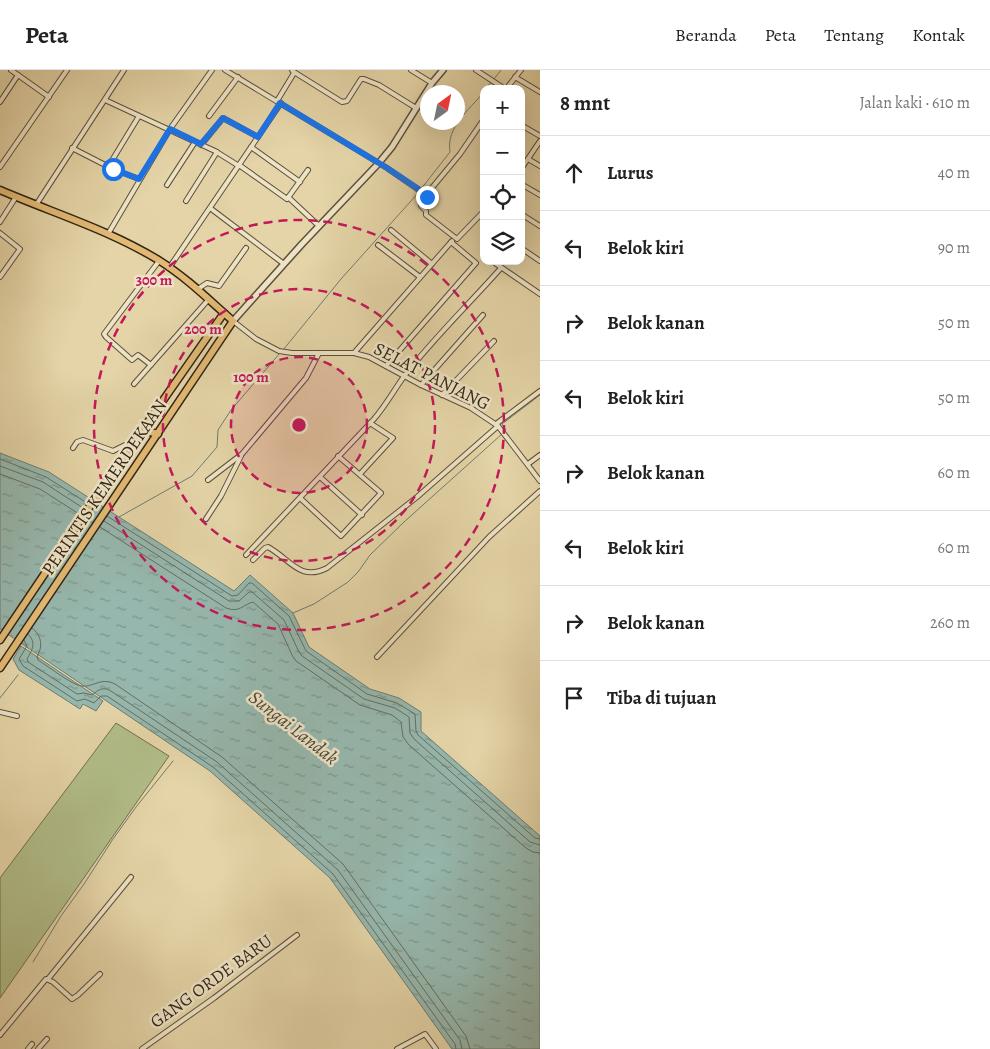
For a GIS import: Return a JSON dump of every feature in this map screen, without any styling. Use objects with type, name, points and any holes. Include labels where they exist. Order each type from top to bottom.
[{"type":"highway","points":[[0,190],[108,234],[160,261],[198,289],[233,322]]},
{"type":"highway","points":[[0,640],[111,475],[224,313]]},
{"type":"highway","name":"PERINTIS KEMERDEKAAN","points":[[0,668],[233,322]]},
{"type":"highway","points":[[142,430],[158,434]]},
{"type":"street","points":[[11,70],[49,97]]},
{"type":"street","points":[[0,167],[67,70]]},
{"type":"street","points":[[36,205],[124,70]]},
{"type":"street","points":[[108,234],[170,129],[212,70]]},
{"type":"street","points":[[226,70],[417,188],[427,197],[421,206],[426,211],[426,215],[455,238]]},
{"type":"street","points":[[411,70],[432,83]]},
{"type":"street","points":[[233,322],[318,226],[378,164],[392,147],[432,83],[443,70]]},
{"type":"street","points":[[476,70],[501,85]]},
{"type":"street","points":[[509,85],[521,70]]},
{"type":"street","points":[[169,268],[258,137],[279,102],[293,71],[342,102],[347,101],[361,79],[364,78],[416,108]]},
{"type":"street","points":[[0,102],[18,75]]},
{"type":"street","points":[[209,116],[238,77]]},
{"type":"street","points":[[516,77],[540,92]]},
{"type":"street","points":[[105,100],[217,152],[287,199],[288,197],[318,226]]},
{"type":"street","points":[[108,167],[140,116]]},
{"type":"street","points":[[201,144],[223,118],[258,137]]},
{"type":"street","points":[[424,194],[460,154],[480,125]]},
{"type":"street","points":[[525,127],[540,136]]},
{"type":"street","points":[[525,163],[540,141]]},
{"type":"street","points":[[167,184],[195,142]]},
{"type":"street","points":[[251,147],[300,182]]},
{"type":"street","points":[[72,148],[108,167],[139,179]]},
{"type":"street","points":[[186,200],[217,152]]},
{"type":"street","points":[[528,160],[540,166]]},
{"type":"street","points":[[288,197],[308,170]]},
{"type":"street","points":[[525,186],[540,195]]},
{"type":"street","points":[[0,222],[16,197]]},
{"type":"street","points":[[210,208],[284,264]]},
{"type":"street","points":[[354,353],[451,242],[455,238],[460,237],[480,215]]},
{"type":"street","points":[[525,217],[540,226]]},
{"type":"street","points":[[390,230],[432,264]]},
{"type":"street","points":[[0,233],[20,249],[0,278]]},
{"type":"street","points":[[386,366],[476,263],[451,242]]},
{"type":"street","points":[[378,245],[420,278]]},
{"type":"street","points":[[198,289],[207,284],[219,286],[246,248]]},
{"type":"street","points":[[525,251],[540,261]]},
{"type":"street","points":[[151,365],[138,355],[132,360],[104,334],[160,261]]},
{"type":"street","points":[[497,265],[540,294]]},
{"type":"street","points":[[246,555],[370,423],[388,402],[404,376],[446,326],[501,268]]},
{"type":"street","points":[[134,384],[209,299]]},
{"type":"street","points":[[421,385],[483,315]]},
{"type":"street","name":"SELAT PANJANG","points":[[233,322],[256,339],[279,351],[292,354],[354,353],[370,357],[421,385],[471,408],[497,425],[540,481]]},
{"type":"street","points":[[442,395],[494,341]]},
{"type":"street","points":[[208,480],[242,454],[306,378],[319,353]]},
{"type":"street","points":[[253,560],[268,547],[306,573],[318,573],[327,568],[418,497],[497,425],[540,392]]},
{"type":"street","points":[[360,474],[393,438],[370,423]]},
{"type":"street","points":[[73,448],[77,442],[83,440],[113,451],[125,445],[131,446]]},
{"type":"street","points":[[206,519],[225,488],[242,454]]},
{"type":"street","points":[[300,498],[341,536],[362,516],[381,493],[338,456]]},
{"type":"street","points":[[528,464],[540,456]]},
{"type":"street","points":[[320,477],[362,516]]},
{"type":"street","points":[[377,657],[489,537],[540,491]]},
{"type":"street","points":[[0,712],[17,716]]},
{"type":"street","points":[[0,1035],[131,877]]},
{"type":"street","name":"GANG ORDE BARU","points":[[142,1049],[214,998],[297,935]]},
{"type":"street","points":[[48,979],[60,987],[72,999],[100,974]]},
{"type":"street","points":[[397,1049],[425,1034],[436,1049]]},
{"type":"street","points":[[38,1049],[47,1039]]},
{"type":"street","points":[[28,1049],[32,1044]]},
{"type":"green space","points":[[116,723],[169,756],[0,998],[0,878]]},
{"type":"water","name":"Sungai Landak","points":[[0,453],[49,472],[234,591],[250,575],[293,613],[309,647],[370,689],[399,698],[421,712],[421,731],[540,836],[540,1049],[452,1049],[330,878],[210,771],[0,629]]},
{"type":"water","points":[[21,646],[103,701],[96,711],[83,704],[80,709],[19,670],[13,659]]},
{"type":"waterway","points":[[494,79],[501,70]]},
{"type":"waterway","points":[[421,189],[450,152],[452,135],[460,119],[480,96]]},
{"type":"waterway","points":[[283,350],[341,279],[419,192]]},
{"type":"waterway","points":[[119,517],[192,476],[217,447],[218,430],[231,410],[280,353]]},
{"type":"waterway","points":[[505,431],[502,424],[540,395]]},
{"type":"waterway","points":[[293,613],[314,604],[348,582],[370,555],[404,522],[502,434]]},
{"type":"waterway","points":[[0,698],[18,675]]},
{"type":"waterway","points":[[33,962],[61,916],[113,839],[173,761]]},
{"type":"route","points":[[113,169],[139,179],[170,129],[201,144],[221,118],[224,118],[258,137],[280,103],[387,168],[427,197]]}]
